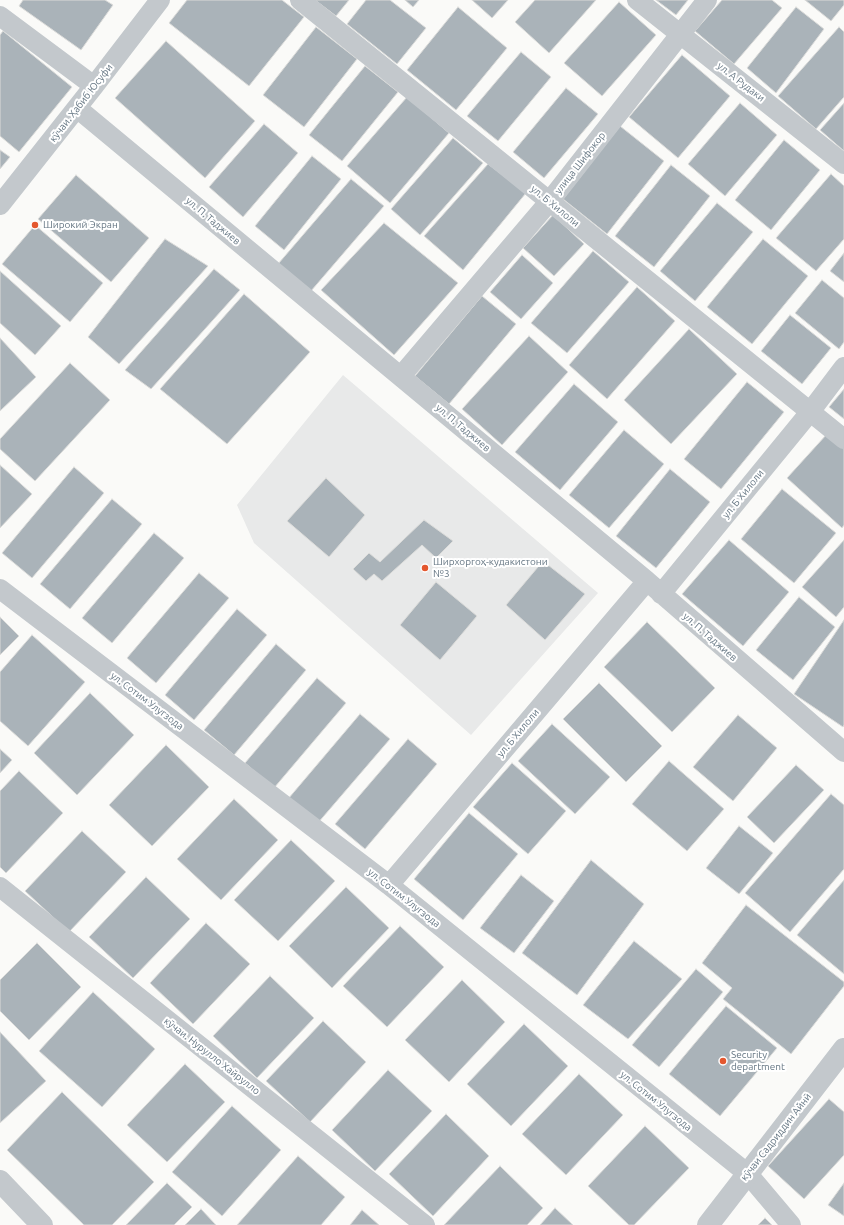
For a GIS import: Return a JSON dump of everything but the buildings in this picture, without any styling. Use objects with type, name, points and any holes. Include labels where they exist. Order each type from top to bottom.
[{"type":"street","name":"кӯчаи. Ҳабиб Юсуфи","points":[[0,206],[160,0]]},
{"type":"street","name":"ул. Б Хилоли","points":[[300,0],[844,439]]},
{"type":"street","name":"ул. А Рудаки","points":[[638,0],[844,164]]},
{"type":"street","name":"улица Шифокор","points":[[401,376],[549,202],[707,0]]},
{"type":"street","points":[[0,16],[94,86]]},
{"type":"street","name":"ул. П. Таджиев","points":[[77,108],[647,581],[844,752]]},
{"type":"street","name":"ул. Б Хилоли","points":[[662,594],[810,412],[844,367]]},
{"type":"street","name":"ул. Б Хилоли","points":[[389,885],[647,581]]},
{"type":"street","name":"ул. Сотим Улугзода","points":[[0,589],[389,885],[748,1174],[791,1225]]},
{"type":"street","name":"кӯчаи. Нурулло Хайрулло","points":[[0,887],[425,1225]]},
{"type":"street","name":"кӯчаи Садриддин Айнӣ","points":[[708,1225],[844,1049]]},
{"type":"street","points":[[0,1181],[42,1225]]},
{"type":"shaded area","name":"Ширхоргоҳ-кудакистони №3","points":[[343,375],[598,593],[471,735],[254,543],[237,505]]},
{"type":"place","name":"Широкий Экран","points":[[35,225]]},
{"type":"place","name":"Ширхоргоҳ-кудакистони №3","points":[[425,568]]},
{"type":"place","name":"Security department","points":[[723,1061]]}]
